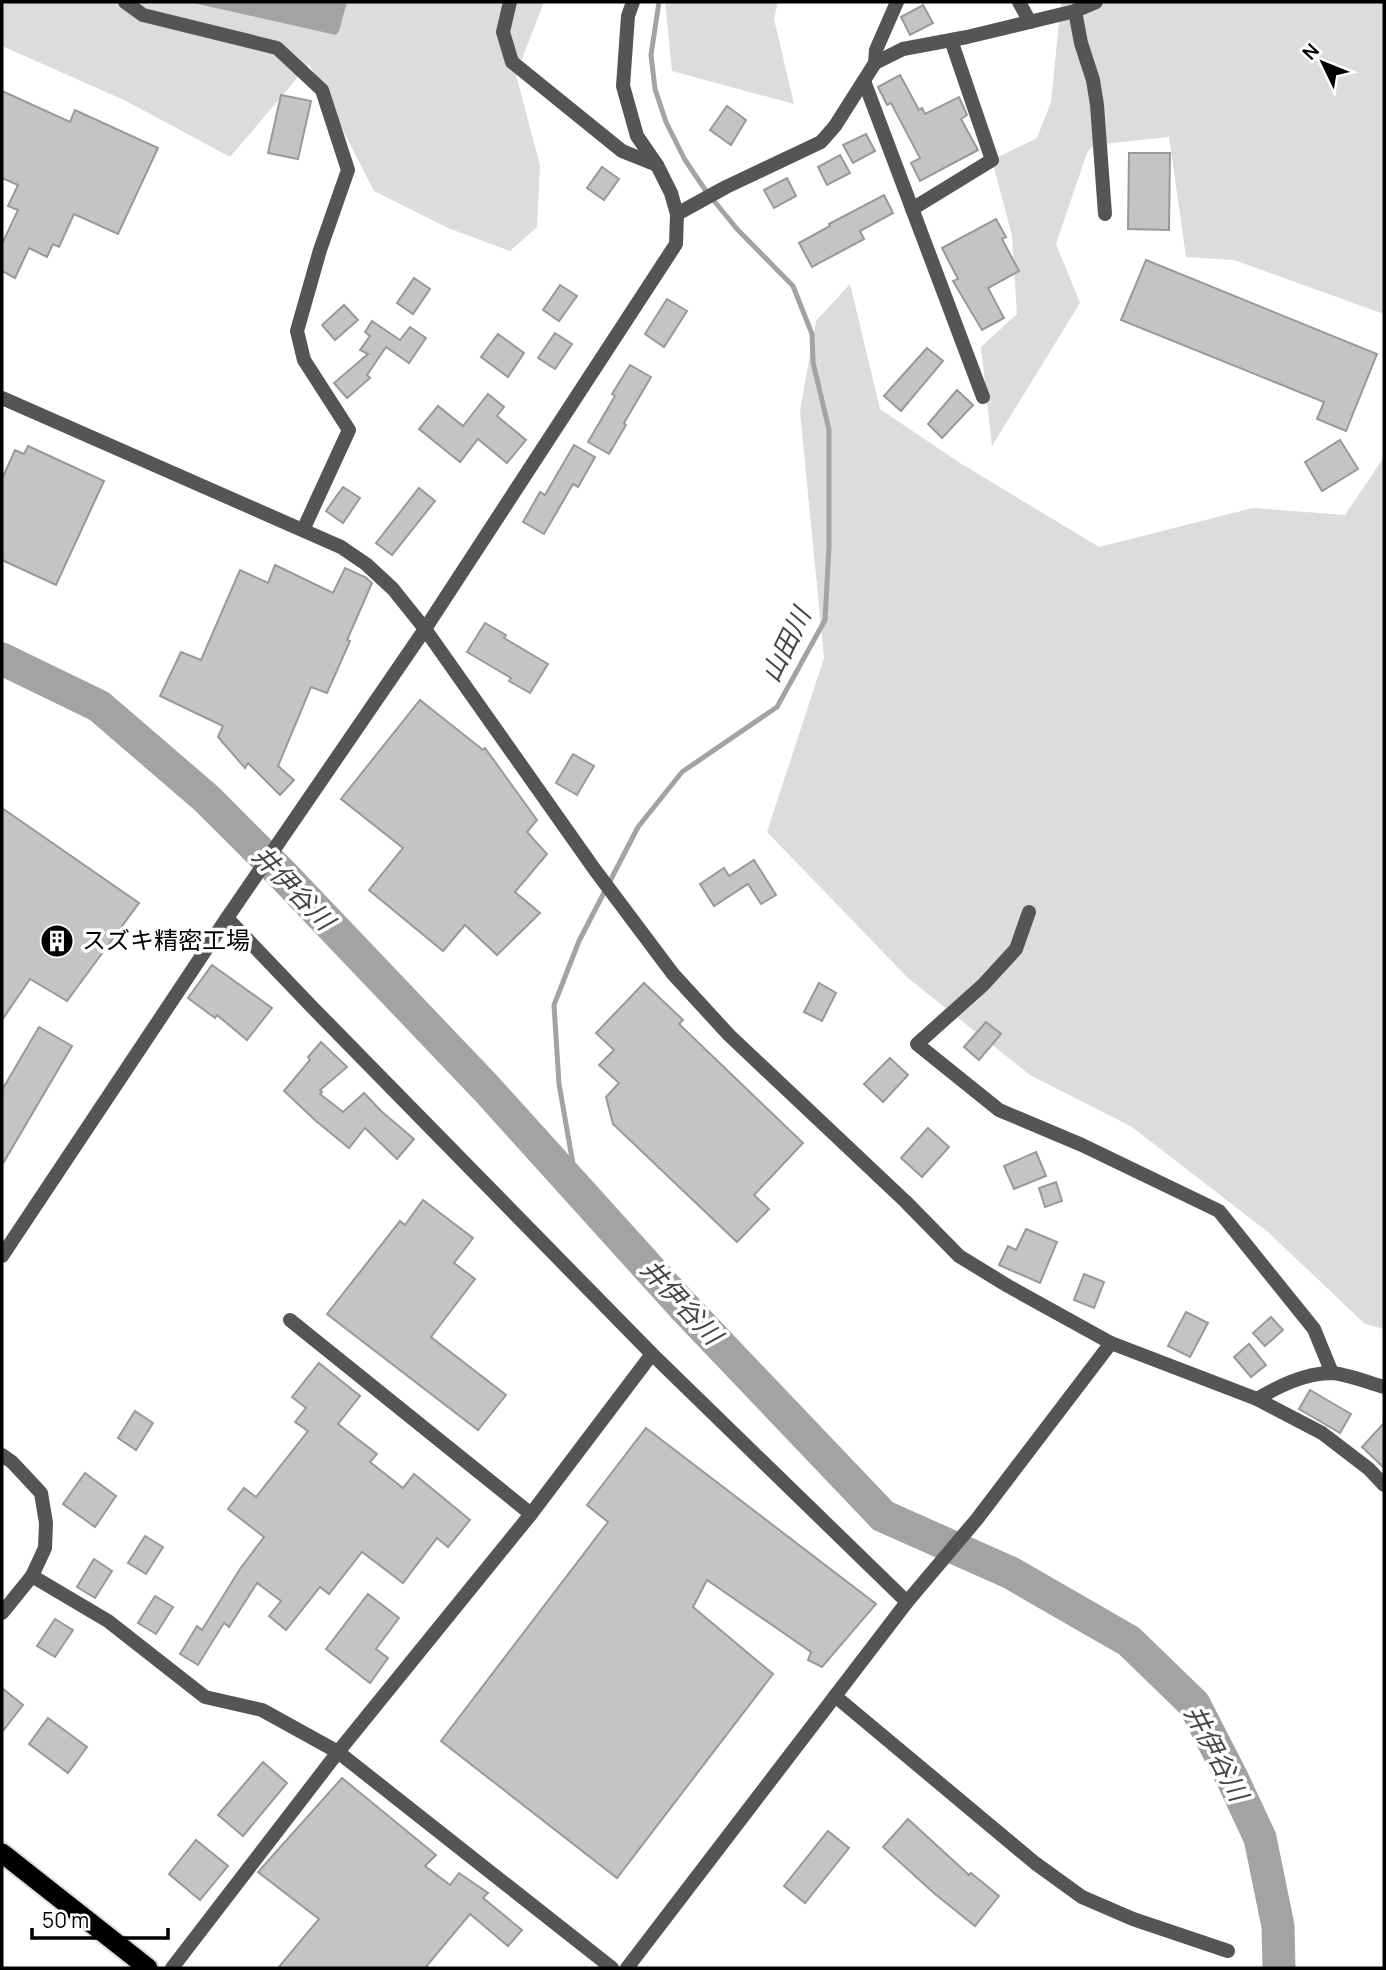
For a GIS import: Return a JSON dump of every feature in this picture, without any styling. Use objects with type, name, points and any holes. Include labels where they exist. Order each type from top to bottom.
[{"type":"highway","points":[[2,1853],[148,1968]]},
{"type":"street","points":[[125,2],[143,15],[277,48],[322,90],[348,170],[320,250],[297,331],[304,360],[349,430],[303,530]]},
{"type":"street","points":[[510,2],[503,32],[512,62],[622,151],[657,166]]},
{"type":"street","points":[[2,1256],[227,918],[425,629],[676,244],[683,210],[637,136],[623,86],[628,16],[633,2]]},
{"type":"street","points":[[683,210],[821,142],[835,126],[875,63],[876,50],[897,2]]},
{"type":"street","points":[[1019,2],[1030,22]]},
{"type":"street","points":[[875,63],[903,49],[1030,22],[1075,11],[1096,2]]},
{"type":"street","points":[[1075,11],[1097,105],[1105,214]]},
{"type":"street","points":[[912,209],[992,160],[951,40]]},
{"type":"street","points":[[864,81],[983,397]]},
{"type":"street","points":[[2,398],[341,547],[366,564],[393,589],[425,629],[595,870],[673,974],[729,1035],[906,1202],[959,1256],[1111,1343],[1257,1399],[1322,1433],[1384,1485]]},
{"type":"street","points":[[1029,912],[1016,949],[983,985],[917,1044],[999,1110],[1082,1145],[1219,1211],[1314,1329],[1332,1373]]},
{"type":"street","points":[[227,918],[652,1353],[908,1602]]},
{"type":"street","points":[[290,1320],[531,1514]]},
{"type":"street","points":[[627,1968],[1111,1343]]},
{"type":"street","points":[[172,1968],[338,1752],[531,1514],[652,1353]]},
{"type":"street","points":[[1257,1399],[1283,1384],[1309,1376],[1332,1373],[1384,1387]]},
{"type":"street","points":[[2,1455],[41,1493],[46,1523],[45,1548],[32,1576],[2,1613]]},
{"type":"street","points":[[32,1576],[108,1621],[205,1697],[262,1710],[338,1752],[611,1968]]},
{"type":"street","points":[[835,1696],[1035,1863],[1082,1897],[1133,1919],[1228,1951]]},
{"type":"shaded area","points":[[2,2],[544,2],[516,75],[540,165],[537,227],[510,251],[448,228],[374,191],[309,64],[230,157],[126,101],[2,46]]},
{"type":"shaded area","points":[[189,2],[347,2],[336,35]]},
{"type":"shaded area","points":[[665,2],[778,2],[774,19],[794,104],[672,71]]},
{"type":"shaded area","points":[[1061,2],[1384,2],[1384,314],[1234,260],[1186,257],[1169,137],[1094,145],[1087,153],[1056,244],[1080,303],[992,446],[981,347],[1017,314],[1012,236],[992,160],[1037,138],[1051,102]]},
{"type":"shaded area","points":[[850,284],[880,409],[960,463],[1099,547],[1253,508],[1345,515],[1384,457],[1384,1329],[1365,1324],[1268,1232],[1132,1127],[1030,1075],[909,979],[767,832],[824,658],[800,411],[816,321]]},
{"type":"building","points":[[923,5],[933,23],[910,35],[901,17]]},
{"type":"building","points":[[900,75],[919,110],[922,108],[925,114],[959,97],[967,115],[961,119],[978,150],[920,181],[911,163],[920,158],[891,103],[887,105],[878,87]]},
{"type":"building","points":[[2,91],[70,122],[75,110],[158,148],[118,234],[74,214],[59,247],[53,244],[47,257],[29,248],[15,278],[2,271],[2,244],[18,210],[8,206],[18,185],[2,178]]},
{"type":"building","points":[[281,95],[311,101],[298,159],[268,153]]},
{"type":"building","points":[[727,106],[746,120],[731,145],[710,130]]},
{"type":"building","points":[[866,134],[875,151],[853,163],[843,145]]},
{"type":"building","points":[[1129,153],[1170,153],[1169,230],[1128,229]]},
{"type":"building","points":[[840,155],[850,173],[827,185],[818,167]]},
{"type":"building","points":[[602,167],[619,179],[604,200],[587,188]]},
{"type":"building","points":[[787,178],[796,196],[774,208],[764,190]]},
{"type":"building","points":[[884,195],[893,213],[860,231],[864,239],[812,267],[799,243]]},
{"type":"building","points":[[996,219],[1006,237],[1002,239],[1019,271],[988,288],[1004,318],[982,330],[953,281],[958,279],[942,248]]},
{"type":"building","points":[[1146,260],[1377,354],[1346,431],[1317,419],[1324,402],[1121,320]]},
{"type":"building","points":[[414,278],[430,289],[413,314],[397,303]]},
{"type":"building","points":[[560,285],[577,296],[559,321],[543,310]]},
{"type":"building","points":[[667,299],[687,311],[664,347],[645,334]]},
{"type":"building","points":[[344,305],[358,320],[335,340],[322,325]]},
{"type":"building","points":[[372,321],[400,340],[410,327],[426,338],[409,363],[386,347],[367,375],[370,378],[347,398],[334,383],[368,354],[360,350],[370,336],[365,332]]},
{"type":"building","points":[[555,333],[572,344],[555,369],[538,358]]},
{"type":"building","points":[[498,334],[524,353],[508,377],[481,357]]},
{"type":"building","points":[[927,348],[943,361],[901,411],[884,396]]},
{"type":"building","points":[[630,365],[651,377],[609,454],[588,442]]},
{"type":"building","points":[[957,390],[973,405],[942,438],[928,424]]},
{"type":"building","points":[[488,394],[504,407],[497,416],[526,440],[507,463],[478,439],[460,462],[419,429],[438,406],[463,426]]},
{"type":"building","points":[[1340,440],[1358,469],[1322,491],[1305,462]]},
{"type":"building","points":[[574,445],[595,457],[578,487],[573,484],[544,534],[523,522],[540,492],[545,495]]},
{"type":"building","points":[[28,446],[104,481],[56,585],[2,560],[2,479],[15,450],[24,454]]},
{"type":"building","points":[[343,487],[360,498],[343,523],[326,511]]},
{"type":"building","points":[[419,488],[435,501],[392,555],[376,543]]},
{"type":"building","points":[[275,565],[333,593],[345,568],[372,583],[327,693],[311,687],[278,766],[294,780],[280,795],[248,763],[245,768],[218,737],[223,726],[160,696],[181,652],[201,660],[240,570],[268,583]]},
{"type":"building","points":[[485,623],[506,635],[504,638],[548,664],[530,693],[509,681],[511,678],[467,652]]},
{"type":"building","points":[[420,700],[483,750],[485,748],[537,820],[527,832],[547,854],[515,892],[540,913],[497,955],[465,925],[443,951],[369,890],[403,848],[341,799]]},
{"type":"building","points":[[573,754],[594,766],[577,795],[556,783]]},
{"type":"building","name":"スズキ精密工場","points":[[2,808],[139,903],[67,1001],[30,979],[2,1020]]},
{"type":"building","points":[[754,860],[776,895],[761,904],[748,884],[714,906],[700,884],[724,868],[729,876]]},
{"type":"building","points":[[212,965],[272,1008],[247,1040],[217,1015],[215,1018],[188,998]]},
{"type":"building","points":[[644,983],[683,1020],[679,1024],[803,1143],[754,1195],[769,1209],[737,1242],[613,1124],[606,1097],[619,1083],[599,1065],[614,1050],[596,1033]]},
{"type":"building","points":[[819,983],[836,993],[822,1021],[804,1012]]},
{"type":"building","points":[[986,1022],[1001,1034],[979,1060],[964,1047]]},
{"type":"building","points":[[39,1027],[72,1046],[2,1165],[2,1090]]},
{"type":"building","points":[[321,1042],[347,1067],[320,1090],[320,1094],[343,1112],[364,1093],[414,1139],[397,1159],[365,1128],[349,1148],[284,1091]]},
{"type":"building","points":[[890,1058],[908,1075],[883,1102],[864,1084]]},
{"type":"building","points":[[928,1128],[949,1147],[922,1177],[901,1158]]},
{"type":"building","points":[[1036,1152],[1046,1176],[1014,1189],[1004,1166]]},
{"type":"building","points":[[1056,1182],[1062,1201],[1045,1207],[1039,1188]]},
{"type":"building","points":[[423,1200],[473,1238],[454,1263],[475,1279],[431,1337],[506,1395],[478,1430],[327,1314],[400,1221],[405,1225]]},
{"type":"building","points":[[1026,1229],[1057,1242],[1040,1283],[999,1265],[1008,1246],[1016,1250]]},
{"type":"building","points":[[1084,1274],[1104,1282],[1094,1308],[1074,1300]]},
{"type":"building","points":[[1186,1312],[1208,1323],[1190,1357],[1168,1346]]},
{"type":"building","points":[[1271,1317],[1283,1330],[1265,1346],[1253,1333]]},
{"type":"building","points":[[1249,1344],[1266,1365],[1251,1377],[1234,1357]]},
{"type":"building","points":[[319,1363],[360,1396],[338,1424],[377,1454],[370,1462],[403,1488],[414,1474],[470,1520],[448,1547],[437,1538],[403,1583],[362,1552],[329,1594],[320,1587],[286,1630],[269,1616],[281,1601],[257,1583],[229,1627],[224,1623],[198,1665],[180,1654],[197,1626],[202,1630],[240,1569],[264,1537],[228,1509],[244,1488],[256,1497],[308,1431],[295,1422],[306,1408],[292,1397]]},
{"type":"building","points":[[1310,1390],[1351,1414],[1340,1433],[1299,1409]]},
{"type":"building","points":[[135,1411],[153,1423],[136,1450],[118,1438]]},
{"type":"building","points":[[1384,1423],[1384,1468],[1362,1447]]},
{"type":"building","points":[[646,1428],[876,1604],[822,1667],[808,1660],[811,1652],[707,1580],[693,1607],[773,1674],[617,1878],[441,1741],[608,1522],[587,1505]]},
{"type":"building","points":[[85,1473],[116,1496],[95,1527],[63,1504]]},
{"type":"building","points":[[145,1536],[163,1547],[146,1574],[128,1563]]},
{"type":"building","points":[[94,1559],[112,1571],[95,1598],[77,1587]]},
{"type":"building","points":[[368,1594],[399,1618],[376,1649],[388,1658],[370,1683],[326,1649]]},
{"type":"building","points":[[155,1596],[173,1607],[156,1634],[138,1623]]},
{"type":"building","points":[[55,1619],[73,1630],[55,1657],[37,1646]]},
{"type":"building","points":[[2,1688],[23,1705],[2,1732]]},
{"type":"building","points":[[48,1718],[87,1747],[68,1773],[29,1744]]},
{"type":"building","points":[[263,1762],[287,1783],[243,1836],[218,1815]]},
{"type":"building","points":[[342,1778],[436,1855],[425,1866],[450,1885],[459,1873],[488,1893],[483,1898],[522,1930],[508,1946],[470,1914],[425,1968],[278,1968],[319,1919],[258,1872]]},
{"type":"building","points":[[908,1819],[969,1875],[971,1873],[999,1896],[975,1926],[883,1847]]},
{"type":"building","points":[[828,1831],[849,1848],[805,1903],[784,1886]]},
{"type":"building","points":[[196,1840],[228,1866],[200,1900],[169,1874]]},
{"type":"waterway","name":"山田川","points":[[577,1187],[559,1084],[554,1005],[579,941],[638,827],[682,772],[777,707],[825,620],[829,547],[829,430],[813,362],[812,334],[793,286],[737,229],[706,191],[685,160],[666,122],[655,89],[651,55],[659,2]]},
{"type":"waterway","name":"井伊谷川","points":[[2,659],[99,706],[207,799],[486,1088],[682,1305],[883,1516],[1011,1573],[1129,1641],[1194,1704],[1260,1838],[1278,1926],[1279,1968]]},
{"type":"place","name":"スズキ精密工場","points":[[57,941]]}]
